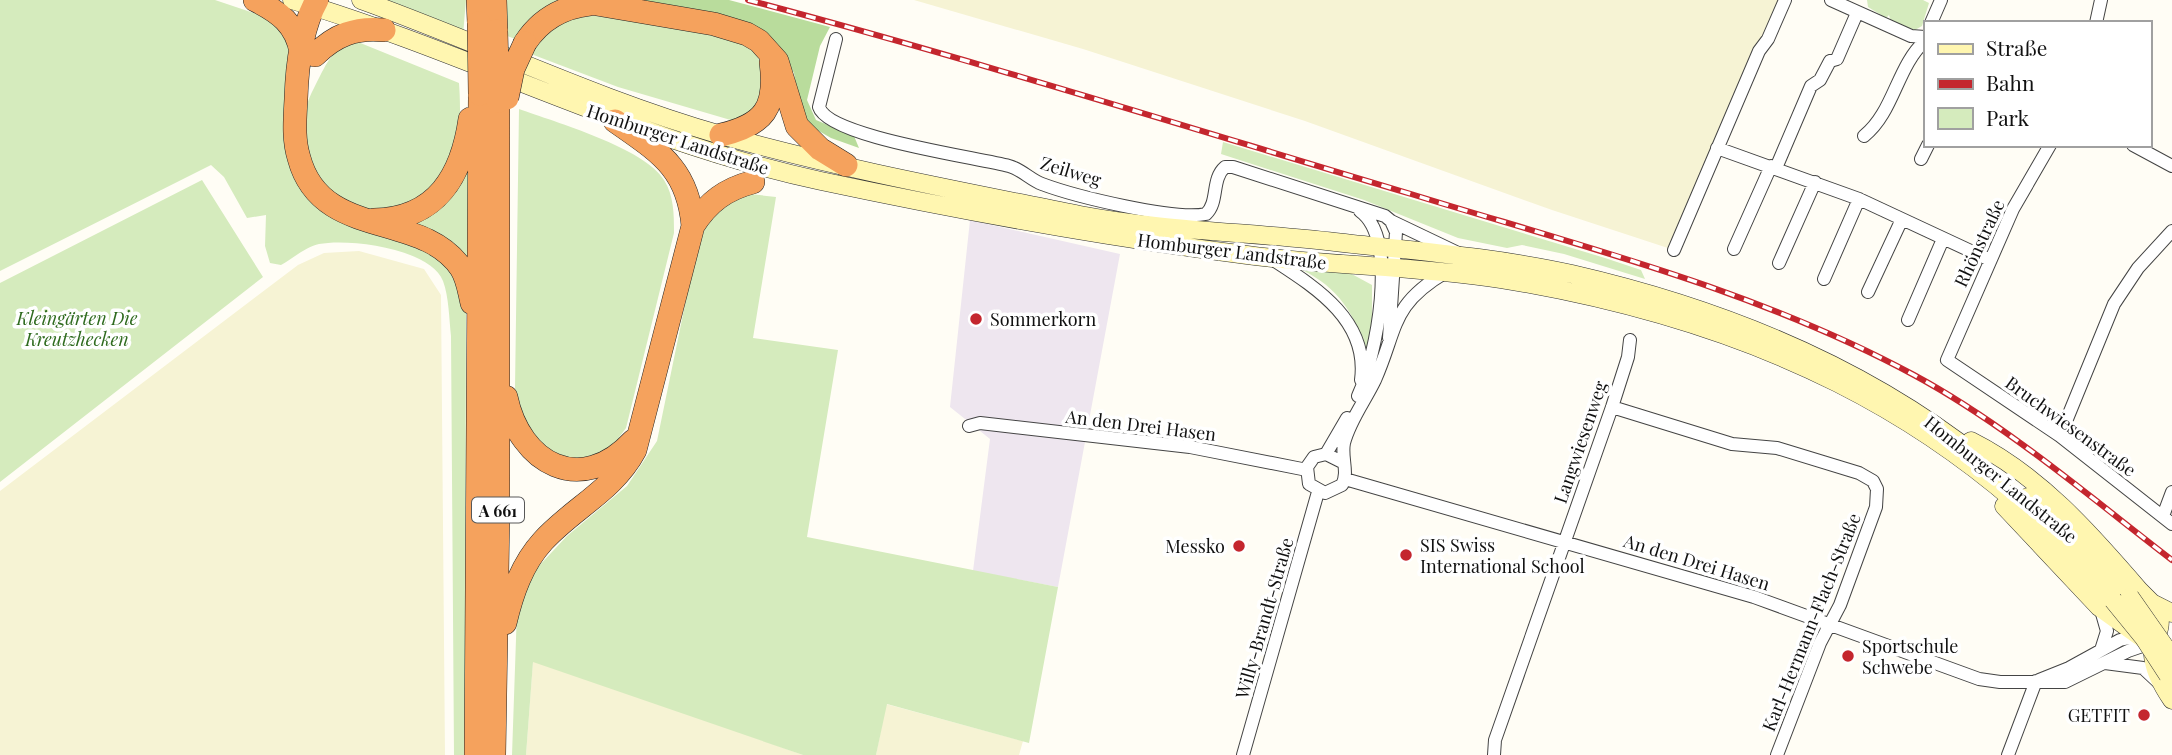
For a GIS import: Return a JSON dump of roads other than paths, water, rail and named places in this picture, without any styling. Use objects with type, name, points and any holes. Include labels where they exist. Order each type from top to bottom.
[{"type":"highway","points":[[255,0],[279,11],[308,54]]},
{"type":"highway","name":"A 661","points":[[478,0],[487,27],[489,98],[494,755]]},
{"type":"highway","name":"A 661","points":[[476,755],[498,150],[480,58],[495,0]]},
{"type":"highway","points":[[489,98],[513,69],[524,43],[548,19],[581,2],[732,28],[747,34],[766,49],[783,72],[797,126],[820,149],[846,164]]},
{"type":"highway","points":[[315,3],[295,122],[299,159],[313,187],[330,204],[363,220],[422,239],[453,258],[468,281],[514,427],[527,447],[546,461],[570,468],[594,467],[623,453],[642,427],[693,226],[712,202],[724,193],[753,182]]},
{"type":"highway","points":[[308,54],[352,31],[383,30]]},
{"type":"highway","points":[[721,135],[753,126],[765,112],[773,76],[766,49]]},
{"type":"highway","name":"A 661","points":[[363,220],[405,216],[440,194],[462,158],[489,98]]},
{"type":"highway","points":[[615,121],[669,160],[684,185],[693,226]]},
{"type":"highway","name":"A 661","points":[[495,664],[515,587],[532,555],[556,529],[618,477],[635,450],[642,427]]},
{"type":"main road","name":"Homburger Landstraße","points":[[361,0],[590,90],[721,135],[1087,216],[1225,234],[1334,242],[1387,259],[1446,272],[1580,294],[1646,309],[1711,328],[1779,354],[1934,431]]},
{"type":"main road","name":"Homburger Landstraße","points":[[315,3],[615,121],[717,155],[822,181],[1079,232],[1269,257],[1468,258],[1571,274],[1715,315],[1783,341],[1840,368],[1934,431],[2059,521],[2114,602]]},
{"type":"main road","points":[[753,182],[822,181]]},
{"type":"main road","points":[[1934,431],[2023,523],[2114,602],[2172,657]]},
{"type":"main road","points":[[1934,431],[1995,453],[2052,496],[2152,603],[2161,620],[2162,636],[2153,655],[2157,673],[2170,688]]},
{"type":"main road","points":[[2114,602],[2162,636]]},
{"type":"main road","points":[[2114,602],[2144,638],[2170,688]]},
{"type":"main road","points":[[2152,603],[2172,613]]},
{"type":"street","points":[[1674,250],[1759,51],[1768,39],[1785,0]]},
{"type":"street","points":[[1831,0],[1911,36],[1924,39]]},
{"type":"street","points":[[1932,21],[1941,0]]},
{"type":"street","points":[[2096,21],[2101,0]]},
{"type":"street","points":[[1734,249],[1811,86],[1820,80],[1829,61],[1837,59],[1857,13]]},
{"type":"street","name":"Zeilweg","points":[[836,39],[819,107],[825,118],[852,130],[1012,167],[1045,185],[1155,210],[1206,214],[1210,210],[1219,172],[1225,167],[1233,167],[1356,209],[1385,216],[1468,258]]},
{"type":"street","points":[[1864,135],[1877,122],[1914,50],[1924,40]]},
{"type":"street","points":[[1922,159],[1927,147]]},
{"type":"street","name":"Rhönstraße","points":[[1947,359],[2014,209],[2049,147]]},
{"type":"street","points":[[2137,147],[2172,166]]},
{"type":"street","points":[[1717,148],[1859,199],[1990,260]]},
{"type":"street","points":[[1779,263],[1815,182]]},
{"type":"street","points":[[1824,279],[1859,199]]},
{"type":"street","points":[[1356,209],[1374,224],[1387,259],[1389,338]]},
{"type":"street","points":[[1868,292],[1902,219]]},
{"type":"street","points":[[1326,454],[1360,392],[1376,347],[1391,221]]},
{"type":"street","points":[[2060,436],[2114,303],[2138,268],[2172,231]]},
{"type":"street","points":[[1908,320],[1944,239]]},
{"type":"street","points":[[1269,257],[1314,286],[1349,325],[1361,360],[1360,392]]},
{"type":"street","points":[[1342,462],[1326,454],[1314,457],[1307,470],[1310,484],[1318,492],[1331,492],[1345,479],[1342,462],[1348,432],[1374,383],[1389,338],[1415,292],[1446,272]]},
{"type":"street","name":"Langwiesenweg","points":[[1499,754],[1495,740],[1612,407],[1628,357],[1630,340]]},
{"type":"street","name":"Bruchwiesenstraße","points":[[1947,359],[2060,436],[2167,520]]},
{"type":"street","name":"Karl-Hermann-Flach-Straße","points":[[1612,407],[1732,444],[1777,448],[1859,473],[1873,481],[1877,489],[1876,507],[1777,755]]},
{"type":"street","name":"An den Drei Hasen","points":[[969,426],[981,423],[1191,447],[1307,470]]},
{"type":"street","name":"An den Drei Hasen","points":[[1345,479],[1564,540],[1831,622],[1979,679],[2036,681],[2103,656],[2120,640],[2162,636]]},
{"type":"street","name":"Willy-Brandt-Straße","points":[[1243,755],[1318,492]]},
{"type":"street","points":[[2167,520],[2172,492]]},
{"type":"street","points":[[2114,602],[2103,656],[2143,668],[2170,688]]},
{"type":"street","points":[[2008,755],[2036,681]]},
{"type":"railway","points":[[748,0],[998,70],[1603,252],[1667,272],[1793,318],[1854,345],[1948,394],[2014,438],[2172,560]]},
{"type":"place","name":"Sommerkorn","points":[[976,319]]},
{"type":"place","name":"Messko","points":[[1239,546]]},
{"type":"place","name":"SIS Swiss International School","points":[[1406,555]]},
{"type":"place","name":"Sportschule Schwebe","points":[[1848,656]]},
{"type":"place","name":"GETFIT","points":[[2144,715]]},
{"type":"park label","name":"Kleingärten Die Kreutzhecken","points":[[77,328]]}]
